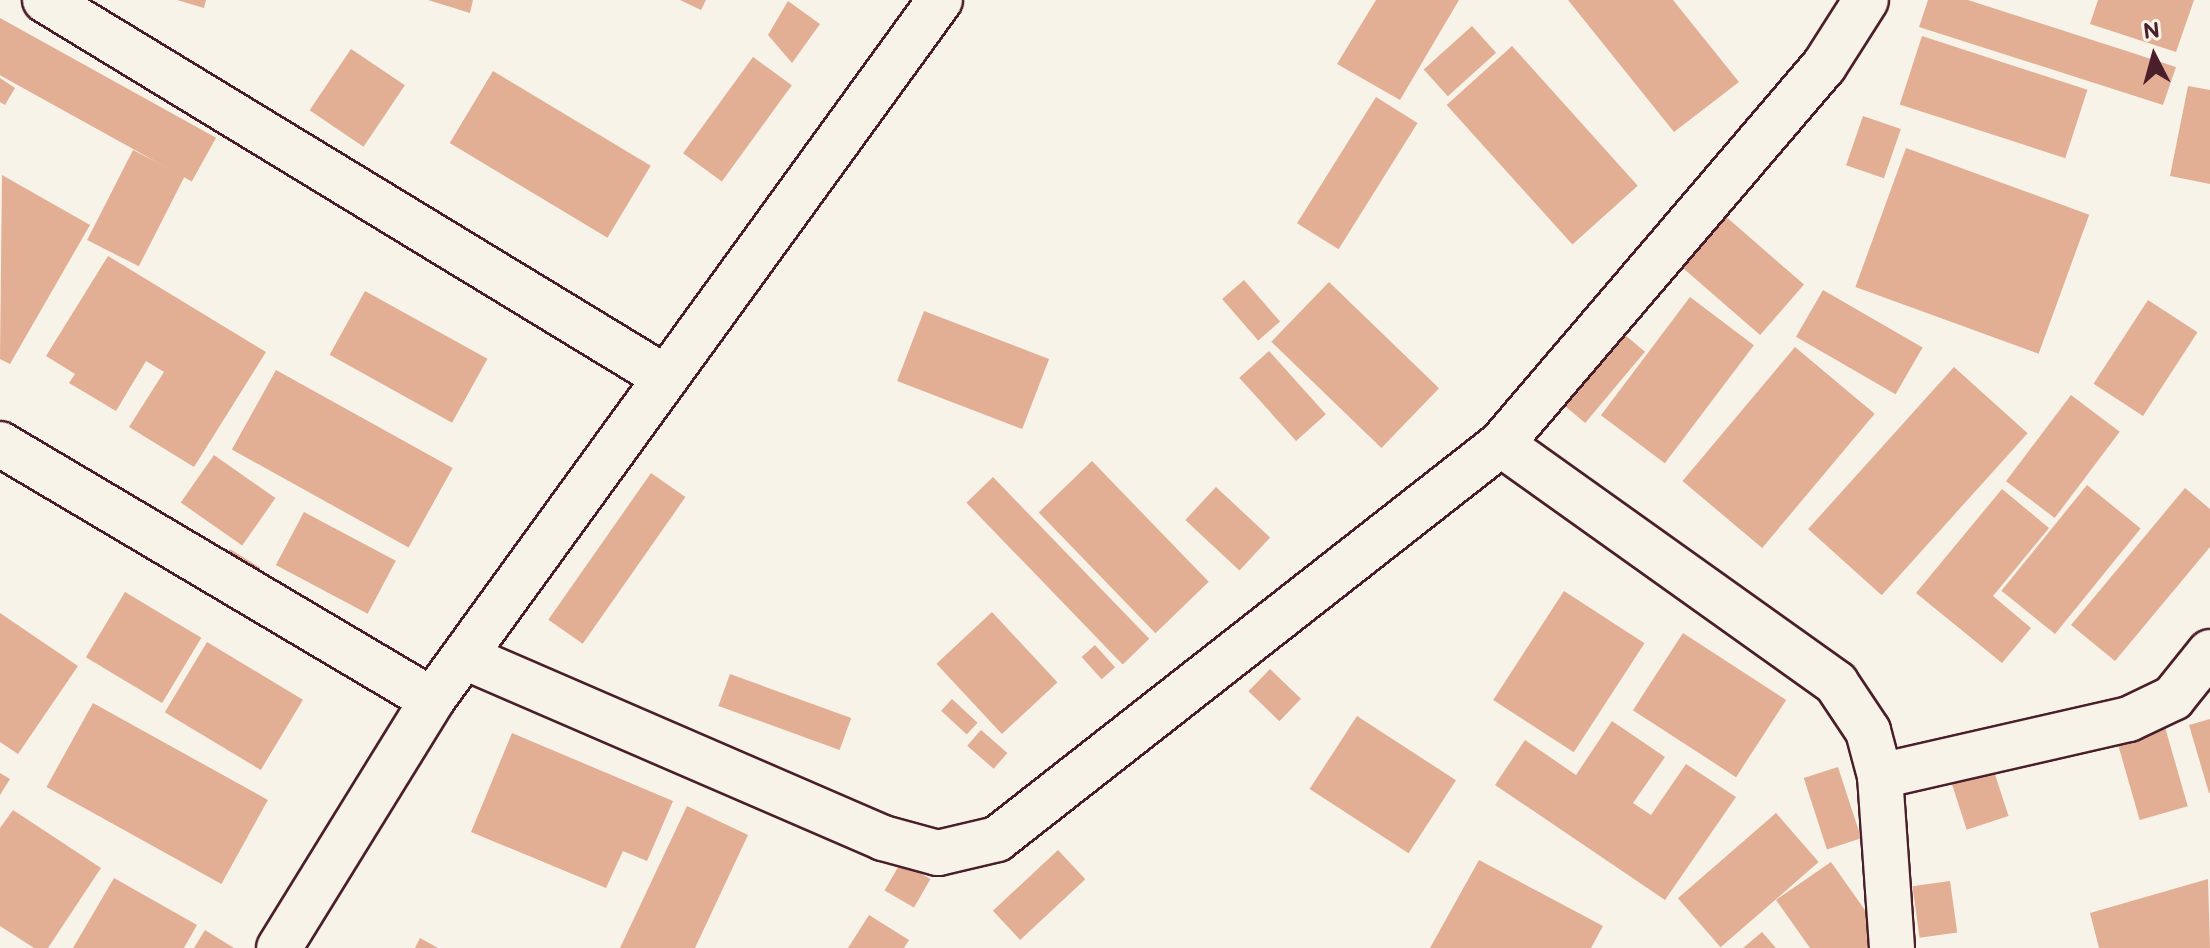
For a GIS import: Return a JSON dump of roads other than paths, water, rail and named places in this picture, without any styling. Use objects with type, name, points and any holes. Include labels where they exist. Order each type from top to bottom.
[{"type":"street","points":[[45,0],[663,376]]},
{"type":"street","points":[[279,948],[432,700],[663,376],[940,0]]},
{"type":"street","points":[[465,657],[883,838],[938,853],[997,839],[1501,444],[1824,66],[1866,0]]},
{"type":"street","points":[[0,444],[432,700]]},
{"type":"street","points":[[1501,444],[1836,683],[1868,731],[1880,776],[1892,948]]},
{"type":"street","points":[[1880,776],[2129,719],[2173,698],[2210,652]]}]
